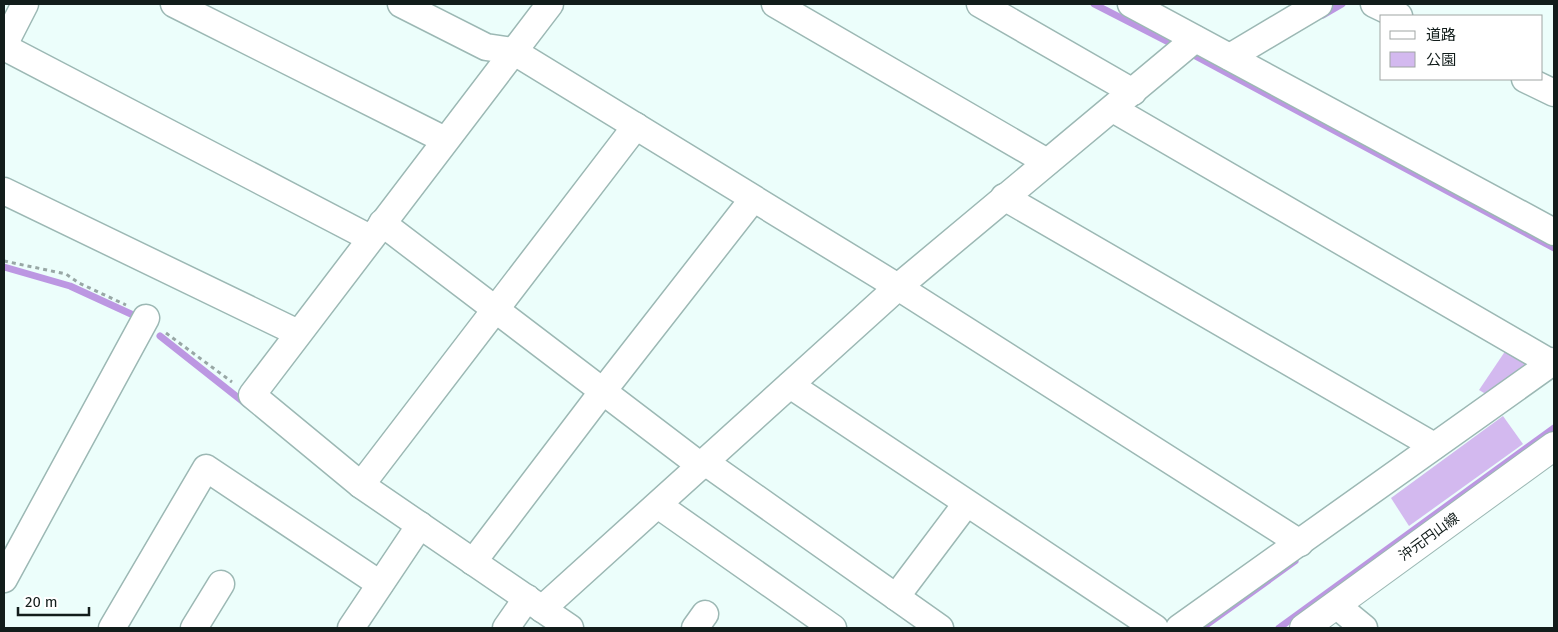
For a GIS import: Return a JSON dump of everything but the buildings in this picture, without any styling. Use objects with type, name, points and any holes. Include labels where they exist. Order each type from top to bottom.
[{"type":"main road","name":"沖元円山線","points":[[1304,628],[1554,446]]},
{"type":"street","points":[[24,4],[4,46],[376,231],[495,310],[603,392],[703,464],[940,628]]},
{"type":"street","points":[[174,4],[445,140]]},
{"type":"street","points":[[401,4],[486,47],[513,51],[898,287],[1300,543]]},
{"type":"street","points":[[550,4],[252,394],[361,485],[570,628]]},
{"type":"street","points":[[775,4],[1047,162]]},
{"type":"street","points":[[980,4],[1133,92]]},
{"type":"street","points":[[1131,4],[1187,46],[1230,58],[1554,232]]},
{"type":"street","points":[[1230,58],[1319,4]]},
{"type":"street","points":[[1374,4],[1398,15]]},
{"type":"street","points":[[506,628],[658,505],[898,287],[1187,46]]},
{"type":"street","points":[[1527,80],[1554,93]]},
{"type":"street","points":[[1113,108],[1553,362],[1179,628]]},
{"type":"street","points":[[361,485],[636,126]]},
{"type":"street","points":[[4,190],[298,333]]},
{"type":"street","points":[[1004,197],[1434,446]]},
{"type":"street","points":[[473,562],[753,199]]},
{"type":"street","points":[[4,579],[146,318]]},
{"type":"street","points":[[790,385],[966,504],[1155,628]]},
{"type":"street","points":[[112,628],[206,468],[380,584]]},
{"type":"street","points":[[896,597],[966,504]]},
{"type":"street","points":[[658,505],[833,628]]},
{"type":"street","points":[[350,628],[420,525]]},
{"type":"street","points":[[194,628],[222,584]]},
{"type":"street","points":[[1336,605],[1364,628]]},
{"type":"path","points":[[4,260],[66,274],[120,301],[240,388],[252,394]]},
{"type":"green space","points":[[1510,344],[1533,362],[1489,396],[1479,390]]},
{"type":"green space","points":[[1503,416],[1523,444],[1409,526],[1391,498]]},
{"type":"waterway","points":[[1094,4],[1178,47]]},
{"type":"waterway","points":[[1323,15],[1342,4]]},
{"type":"waterway","points":[[1188,52],[1554,248]]},
{"type":"waterway","points":[[4,267],[70,286],[131,314]]},
{"type":"waterway","points":[[160,336],[246,404]]},
{"type":"waterway","points":[[1279,628],[1554,428]]},
{"type":"waterway","points":[[1202,628],[1295,561]]}]
